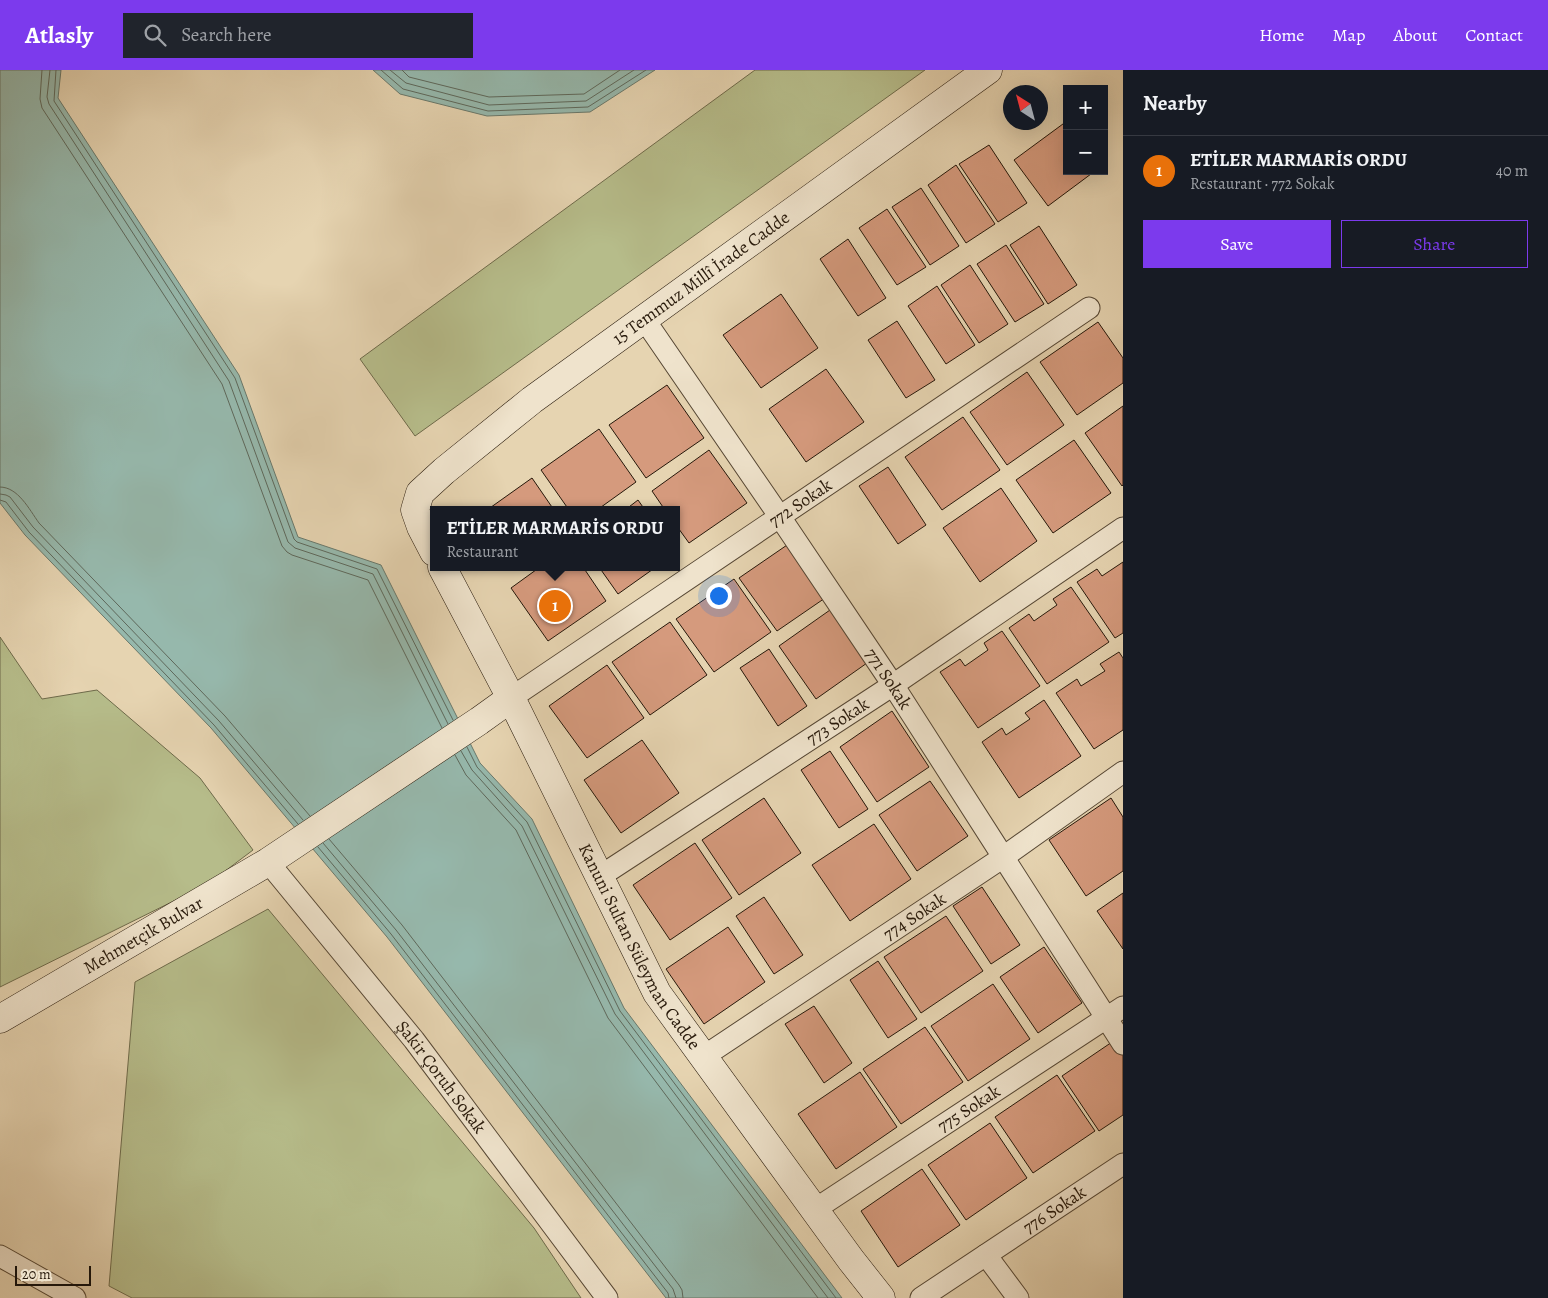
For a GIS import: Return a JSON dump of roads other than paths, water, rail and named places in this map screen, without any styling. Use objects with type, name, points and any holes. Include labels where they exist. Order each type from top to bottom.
[{"type":"street","name":"15 Temmuz Millî İrade Cadde","points":[[430,544],[415,510],[420,494],[444,471],[532,400],[988,70]]},
{"type":"street","name":"772 Sokak","points":[[511,698],[1089,308]]},
{"type":"street","name":"771 Sokak","points":[[644,319],[780,517],[892,685],[1002,858],[1115,1013],[1123,1044]]},
{"type":"street","name":"773 Sokak","points":[[599,877],[892,685],[1123,528]]},
{"type":"street","name":"Kanuni Sultan Süleyman Cadde","points":[[444,571],[511,698],[657,993],[814,1210],[881,1298]]},
{"type":"street","name":"Mehmetçik Bulvar","points":[[0,1019],[277,855],[511,698]]},
{"type":"street","name":"774 Sokak","points":[[703,1057],[1002,858],[1123,772]]},
{"type":"street","name":"Şakir Çoruh Sokak","points":[[277,855],[607,1298]]},
{"type":"street","name":"775 Sokak","points":[[814,1210],[1115,1013]]},
{"type":"street","name":"776 Sokak","points":[[921,1298],[1123,1164]]},
{"type":"street","points":[[986,1255],[1018,1298]]},
{"type":"street","points":[[0,1256],[75,1298]]},
{"type":"water","points":[[0,70],[61,70],[58,98],[239,375],[298,537],[381,565],[480,763],[532,819],[624,1008],[842,1298],[666,1298],[387,937],[211,728],[25,535],[0,503]]},
{"type":"water","points":[[373,70],[655,70],[590,112],[487,116],[400,94]]},
{"type":"place","name":"ETİLER MARMARİS ORDU","points":[[555,606]]}]
